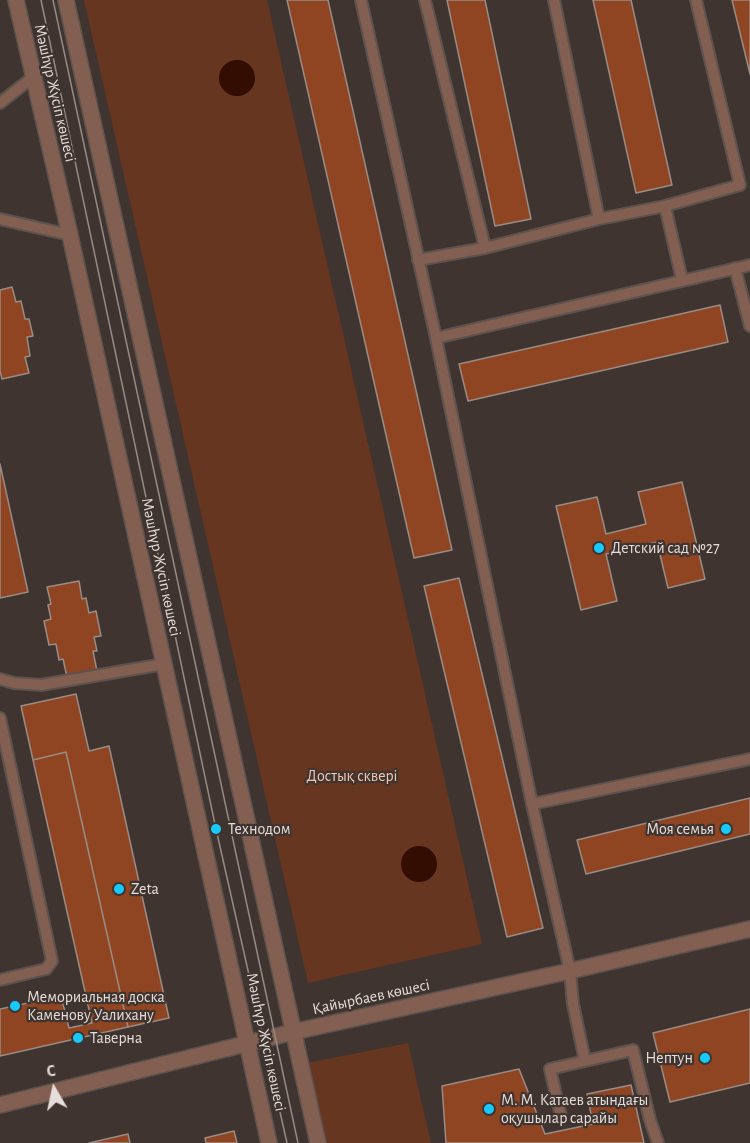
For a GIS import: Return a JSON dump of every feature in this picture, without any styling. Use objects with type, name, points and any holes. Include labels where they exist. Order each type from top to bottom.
[{"type":"street","name":"Мәшһүр Жүсіп көшесі","points":[[16,0],[70,235],[269,1143]]},
{"type":"street","name":"Мәшһүр Жүсіп көшесі","points":[[66,0],[318,1143]]},
{"type":"street","name":"Қайырбаев көшесі","points":[[0,1105],[293,1032],[750,929]]},
{"type":"lane","points":[[361,0],[436,338],[532,804],[570,971],[573,1004],[585,1061]]},
{"type":"lane","points":[[425,0],[485,248]]},
{"type":"lane","points":[[554,0],[599,219]]},
{"type":"lane","points":[[418,260],[485,248],[599,219],[665,206],[745,184],[696,0]]},
{"type":"lane","points":[[0,103],[33,77]]},
{"type":"lane","points":[[665,206],[682,280]]},
{"type":"lane","points":[[0,219],[70,235]]},
{"type":"lane","points":[[436,338],[750,265]]},
{"type":"lane","points":[[735,268],[750,326]]},
{"type":"lane","points":[[0,679],[14,683],[41,685],[164,664]]},
{"type":"lane","points":[[0,718],[52,961],[46,969],[0,980]]},
{"type":"lane","points":[[532,804],[750,759]]},
{"type":"lane","points":[[561,1116],[550,1069],[633,1050],[658,1143]]},
{"type":"green space","name":"Достық сквері","points":[[84,0],[267,0],[482,944],[308,983]]},
{"type":"green space","points":[[408,1043],[431,1143],[327,1143],[307,1063]]},
{"type":"shaded area","points":[[237,60],[250,65],[255,78],[250,91],[237,96],[224,91],[219,78],[224,65]]},
{"type":"shaded area","points":[[419,846],[432,851],[437,864],[432,877],[419,882],[406,877],[401,864],[406,851]]},
{"type":"building","points":[[287,0],[328,0],[452,550],[414,558]]},
{"type":"building","points":[[447,0],[485,0],[531,219],[495,226]]},
{"type":"building","points":[[593,0],[631,0],[672,185],[636,193]]},
{"type":"building","points":[[732,0],[750,0],[750,74]]},
{"type":"building","points":[[12,287],[16,302],[21,301],[25,319],[29,319],[33,336],[27,337],[30,356],[25,357],[29,373],[2,379],[0,371],[0,290]]},
{"type":"building","points":[[720,305],[728,342],[468,401],[459,364]]},
{"type":"building","points":[[0,464],[28,592],[0,598]]},
{"type":"building","name":"Детский сад №27","points":[[682,482],[705,579],[668,588],[657,542],[606,554],[617,601],[581,610],[556,506],[597,497],[606,534],[646,524],[638,492]]},
{"type":"building","points":[[459,578],[543,928],[507,937],[424,586]]},
{"type":"building","points":[[79,581],[82,599],[86,598],[89,613],[96,611],[101,636],[94,637],[97,651],[93,651],[97,671],[67,677],[63,659],[59,660],[56,644],[49,645],[44,621],[51,619],[48,605],[51,604],[47,587]]},
{"type":"building","name":"Zeta","points":[[76,694],[89,751],[109,746],[169,1018],[128,1027],[66,752],[33,760],[21,706]]},
{"type":"building","points":[[66,752],[128,1027],[0,1056],[0,1009],[61,996],[69,1028],[92,1023],[33,760]]},
{"type":"building","points":[[750,798],[750,834],[586,874],[577,840]]},
{"type":"building","name":"Нептун","points":[[750,1009],[750,1083],[670,1102],[653,1033]]},
{"type":"building","name":"М. М. Катаев атындағы оқушылар сарайы","points":[[519,1069],[545,1134],[593,1124],[587,1094],[631,1085],[644,1143],[446,1143],[442,1086]]},
{"type":"building","points":[[234,1131],[237,1143],[206,1143],[205,1138]]},
{"type":"building","points":[[128,1134],[130,1143],[89,1143]]},
{"type":"tram line","points":[[41,0],[216,829],[287,1143]]},
{"type":"tram line","points":[[53,0],[298,1143]]},
{"type":"place","name":"Детский сад №27","points":[[599,548]]},
{"type":"place","name":"Технодом","points":[[216,829]]},
{"type":"place","name":"Моя семья","points":[[726,829]]},
{"type":"place","name":"Zeta","points":[[119,889]]},
{"type":"place","name":"Мемориальная доска Каменову Уалихану","points":[[15,1006]]},
{"type":"place","name":"Таверна","points":[[78,1038]]},
{"type":"place","name":"Нептун","points":[[705,1058]]},
{"type":"place","name":"М. М. Катаев атындағы оқушылар сарайы","points":[[489,1109]]}]
